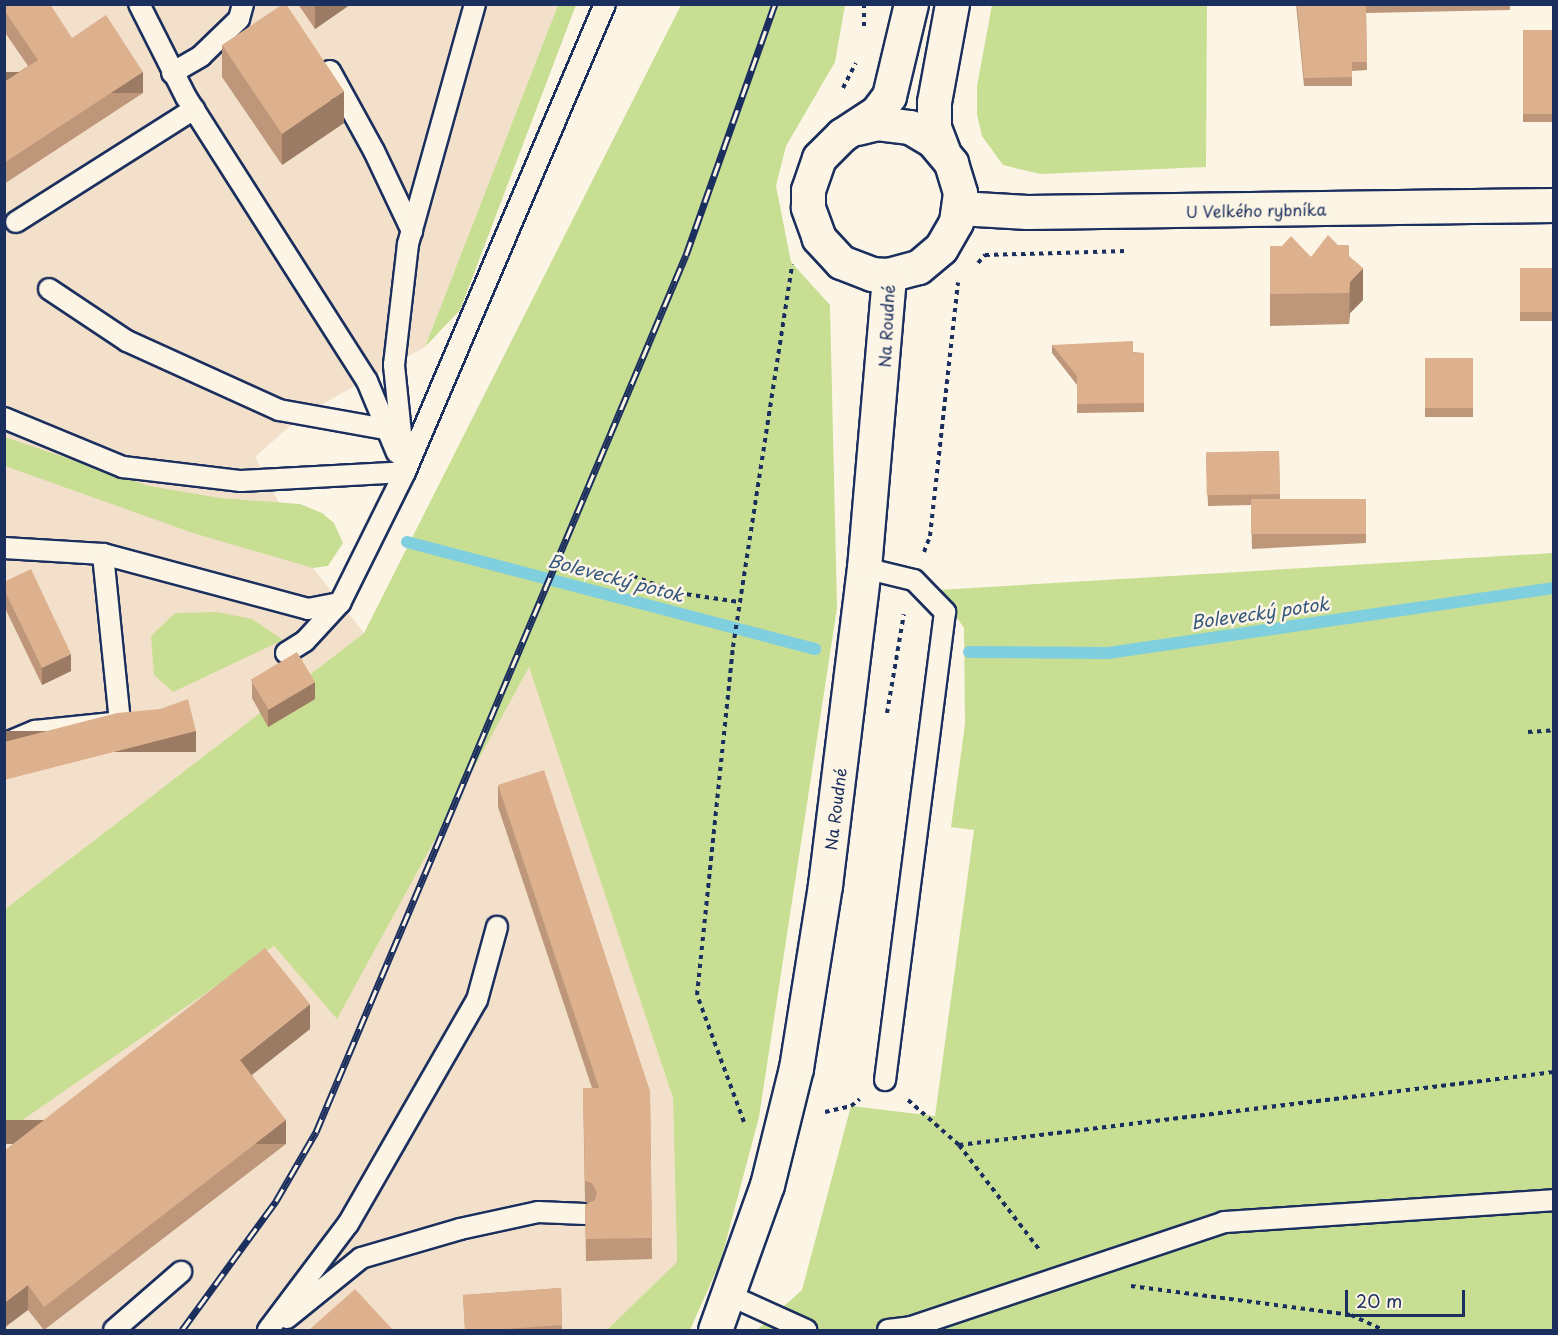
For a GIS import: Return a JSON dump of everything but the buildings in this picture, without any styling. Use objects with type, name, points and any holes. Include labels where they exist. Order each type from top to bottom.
[{"type":"main road","name":"Na Roudné","points":[[857,128],[889,96],[911,4]]},
{"type":"main road","name":"Na Roudné","points":[[943,151],[910,127],[877,123],[857,128],[843,135],[819,158],[808,190],[812,223],[829,251],[842,262],[872,274],[889,274],[918,267],[936,254],[950,236],[959,208],[957,177],[943,151],[934,127],[934,102],[952,4]]},
{"type":"main road","name":"U Velkého rybníka","points":[[959,208],[1027,212],[1554,205]]},
{"type":"main road","name":"Na Roudné","points":[[715,1330],[767,1185],[796,1068],[825,885],[864,568],[889,274]]},
{"type":"lane","points":[[139,4],[172,74],[367,381],[394,430],[405,472]]},
{"type":"lane","points":[[172,74],[201,56],[239,19],[243,4]]},
{"type":"lane","points":[[394,430],[394,365],[412,231],[475,4]]},
{"type":"lane","points":[[286,653],[305,641],[340,603],[405,472],[605,4]]},
{"type":"lane","points":[[322,58],[375,151],[412,231]]},
{"type":"lane","points":[[16,222],[194,109]]},
{"type":"lane","points":[[48,289],[127,341],[279,410],[394,430]]},
{"type":"lane","points":[[4,418],[123,467],[241,481],[405,472]]},
{"type":"lane","points":[[4,548],[103,554],[308,609],[340,603]]},
{"type":"lane","points":[[4,744],[35,731],[129,721],[103,554]]},
{"type":"lane","points":[[864,568],[914,580],[945,612],[885,1080]]},
{"type":"lane","points":[[270,1330],[348,1224],[477,1000],[497,927]]},
{"type":"lane","points":[[888,1330],[911,1327],[1224,1222],[1554,1200]]},
{"type":"lane","points":[[270,1330],[362,1258],[460,1229],[538,1212],[585,1214]]},
{"type":"lane","points":[[114,1330],[181,1272]]},
{"type":"lane","points":[[729,1295],[806,1330]]},
{"type":"path","points":[[864,4],[865,36]]},
{"type":"path","points":[[840,93],[860,56]]},
{"type":"path","points":[[747,1129],[697,995],[733,647],[793,260]]},
{"type":"path","points":[[886,716],[901,622],[930,536],[958,283]]},
{"type":"path","points":[[633,576],[678,594],[739,602]]},
{"type":"path","points":[[1528,732],[1554,730]]},
{"type":"path","points":[[959,1145],[1554,1072]]},
{"type":"path","points":[[825,1112],[851,1106],[885,1080],[959,1145],[1060,1277]]},
{"type":"path","points":[[823,1122],[827,1100]]},
{"type":"path","points":[[1118,1285],[1350,1315],[1383,1330]]},
{"type":"shaded area","points":[[5,5],[558,5],[425,347],[301,416],[255,457],[313,568],[364,633],[5,909]]},
{"type":"shaded area","points":[[529,666],[673,1098],[677,1263],[607,1330],[5,1330],[4,1132],[274,946],[337,1018]]},
{"type":"green space","points":[[558,5],[576,5],[460,310],[425,347]]},
{"type":"green space","points":[[681,5],[845,5],[835,62],[786,146],[776,186],[791,262],[830,305],[837,608],[759,1117],[721,1260],[690,1330],[607,1330],[677,1262],[673,1098],[529,667],[337,1019],[274,946],[5,1132],[5,909],[364,633]]},
{"type":"green space","points":[[992,5],[1207,5],[1206,167],[1040,174],[1003,165],[982,136],[977,115],[977,86]]},
{"type":"green space","points":[[5,437],[149,486],[220,498],[300,504],[322,513],[334,523],[343,543],[328,566],[313,568],[193,533],[5,466]]},
{"type":"green space","points":[[1553,553],[1553,1330],[757,1330],[802,1290],[851,1106],[935,1116],[974,830],[951,827],[965,724],[964,628],[938,590]]},
{"type":"green space","points":[[217,612],[252,619],[283,640],[173,692],[154,675],[151,636],[175,613]]},
{"type":"waterway","name":"Bolevecký potok","points":[[407,542],[815,649]]},
{"type":"waterway","name":"Bolevecký potok","points":[[969,652],[1108,653],[1554,588]]},
{"type":"railway","points":[[182,1330],[276,1201],[316,1132],[686,255],[775,4]]}]
